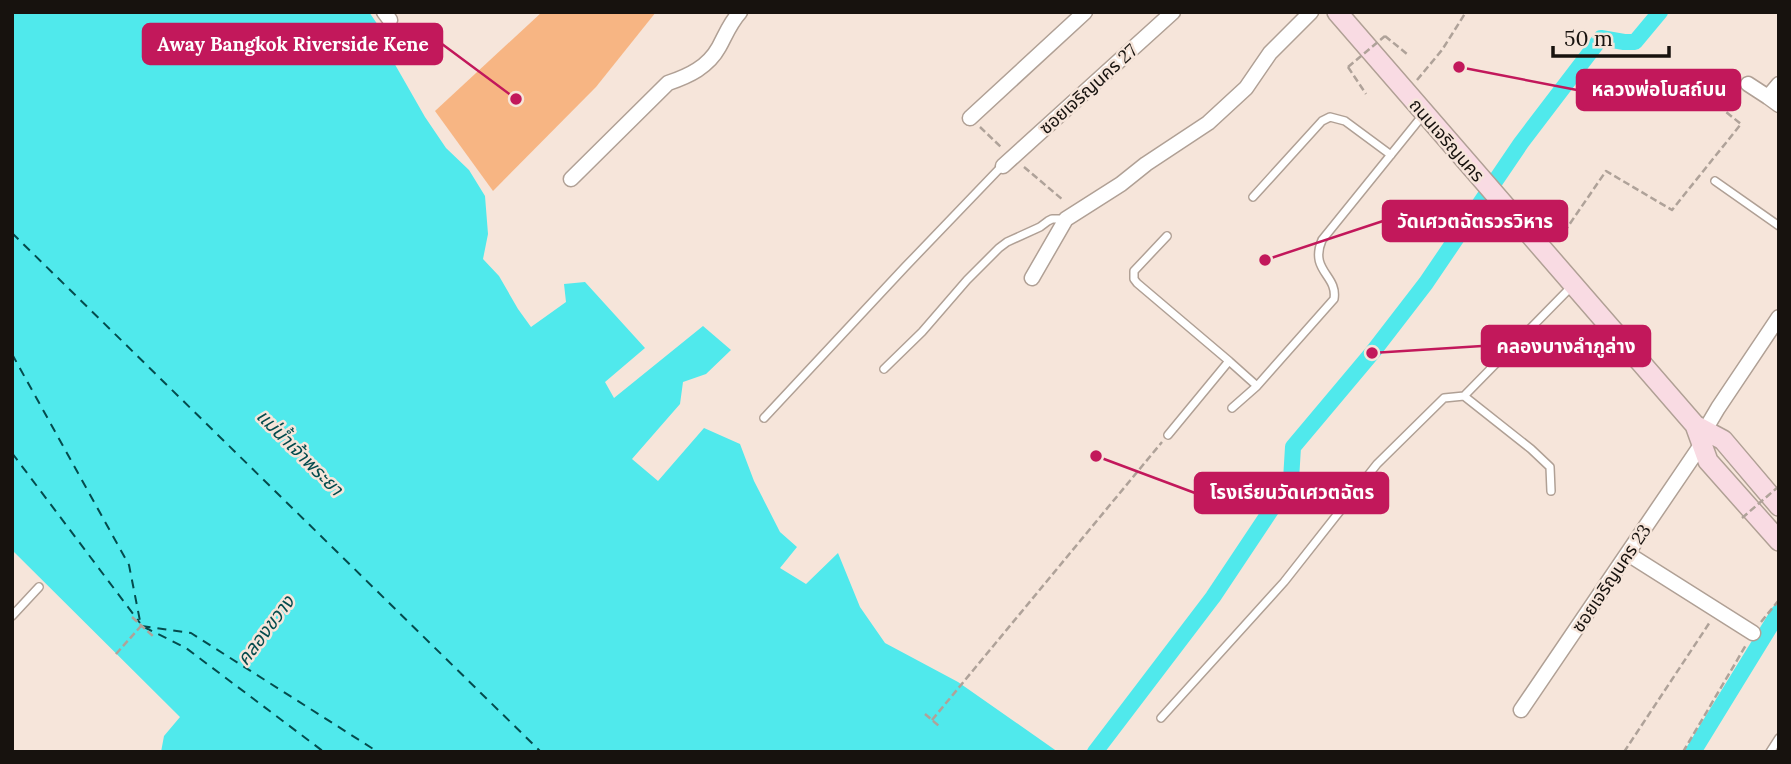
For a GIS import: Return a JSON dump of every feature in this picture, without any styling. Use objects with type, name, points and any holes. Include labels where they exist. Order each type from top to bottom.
[{"type":"main road","name":"ถนนเจริญนคร","points":[[1337,12],[1700,434],[1708,461],[1779,541]]},
{"type":"main road","name":"ถนนเจริญนคร","points":[[1700,434],[1723,440],[1779,506]]},
{"type":"street","points":[[571,178],[668,83],[686,77],[706,64],[740,12]]},
{"type":"street","points":[[970,118],[1085,12]]},
{"type":"street","name":"ซอยเจริญนคร 27","points":[[1003,166],[1173,12]]},
{"type":"street","points":[[1032,278],[1066,219],[1208,123],[1246,88],[1270,53],[1311,12]]},
{"type":"street","points":[[1748,84],[1773,101],[1779,84]]},
{"type":"street","name":"ซอยเจริญนคร 23","points":[[1521,710],[1628,554],[1700,434],[1779,317]]},
{"type":"street","points":[[1628,554],[1753,633]]},
{"type":"lane","points":[[1232,408],[1257,386],[1334,299],[1334,289],[1319,264],[1322,240],[1424,114]]},
{"type":"lane","points":[[1253,197],[1322,121],[1330,117],[1345,121],[1391,155]]},
{"type":"lane","points":[[764,418],[1003,166]]},
{"type":"lane","points":[[1715,181],[1779,226]]},
{"type":"lane","points":[[884,369],[999,248],[1048,221],[1066,219]]},
{"type":"lane","points":[[1167,236],[1135,271],[1134,279],[1257,386]]},
{"type":"lane","points":[[1161,718],[1284,582],[1377,464],[1444,398],[1464,396],[1573,286]]},
{"type":"lane","points":[[1168,435],[1229,361]]},
{"type":"lane","points":[[1464,396],[1550,467],[1551,491]]},
{"type":"lane","points":[[12,616],[39,587]]},
{"type":"lane","points":[[1770,752],[1779,738]]},
{"type":"path","points":[[1406,93],[1442,50],[1466,12]]},
{"type":"path","points":[[1366,94],[1348,67],[1385,36],[1407,54]]},
{"type":"path","points":[[1548,256],[1606,171],[1672,210],[1741,124],[1726,111],[1748,84]]},
{"type":"path","points":[[932,720],[1168,435]]},
{"type":"path","points":[[1742,518],[1778,487]]},
{"type":"path","points":[[1683,752],[1753,633],[1779,600]]},
{"type":"path","points":[[1623,752],[1718,611]]},
{"type":"path","points":[[132,617],[153,637]]},
{"type":"path","points":[[116,654],[141,626]]},
{"type":"path","points":[[925,714],[939,726]]},
{"type":"water","points":[[12,12],[369,12],[389,41],[389,54],[425,117],[446,148],[469,170],[485,196],[488,234],[483,259],[499,276],[531,327],[566,302],[564,284],[585,282],[645,348],[605,382],[614,398],[703,326],[731,350],[706,374],[683,382],[680,404],[632,459],[658,481],[704,428],[740,444],[754,481],[780,532],[797,547],[780,568],[806,584],[838,553],[860,607],[885,643],[958,682],[1058,752],[161,752],[164,736],[180,717],[12,550]]},
{"type":"building","points":[[542,12],[656,12],[596,87],[493,191],[435,111]]},
{"type":"waterway","points":[[1095,752],[1213,597],[1291,480],[1293,447],[1372,353],[1426,283],[1521,143],[1601,38],[1635,42],[1660,12]]},
{"type":"waterway","points":[[1693,752],[1779,612]]},
{"type":"ferry route","points":[[12,233],[541,752]]},
{"type":"ferry route","points":[[12,354],[129,565],[141,626],[191,633],[378,752]]},
{"type":"ferry route","points":[[12,453],[140,623]]},
{"type":"ferry route","points":[[144,627],[186,648],[324,752]]},
{"type":"place","name":"หลวงพ่อโบสถ์บน","points":[[1459,67]]},
{"type":"place","name":"Away Bangkok Riverside Kene","points":[[516,99]]},
{"type":"place","name":"วัดเศวตฉัตรวรวิหาร","points":[[1265,260]]},
{"type":"place","name":"คลองบางลำภูล่าง","points":[[1372,353]]},
{"type":"place","name":"โรงเรียนวัดเศวตฉัตร","points":[[1096,456]]},
{"type":"water label","name":"แม่น้ำเจ้าพระยา","points":[[300,452]]},
{"type":"water label","name":"คลองขวาง","points":[[265,630]]}]
